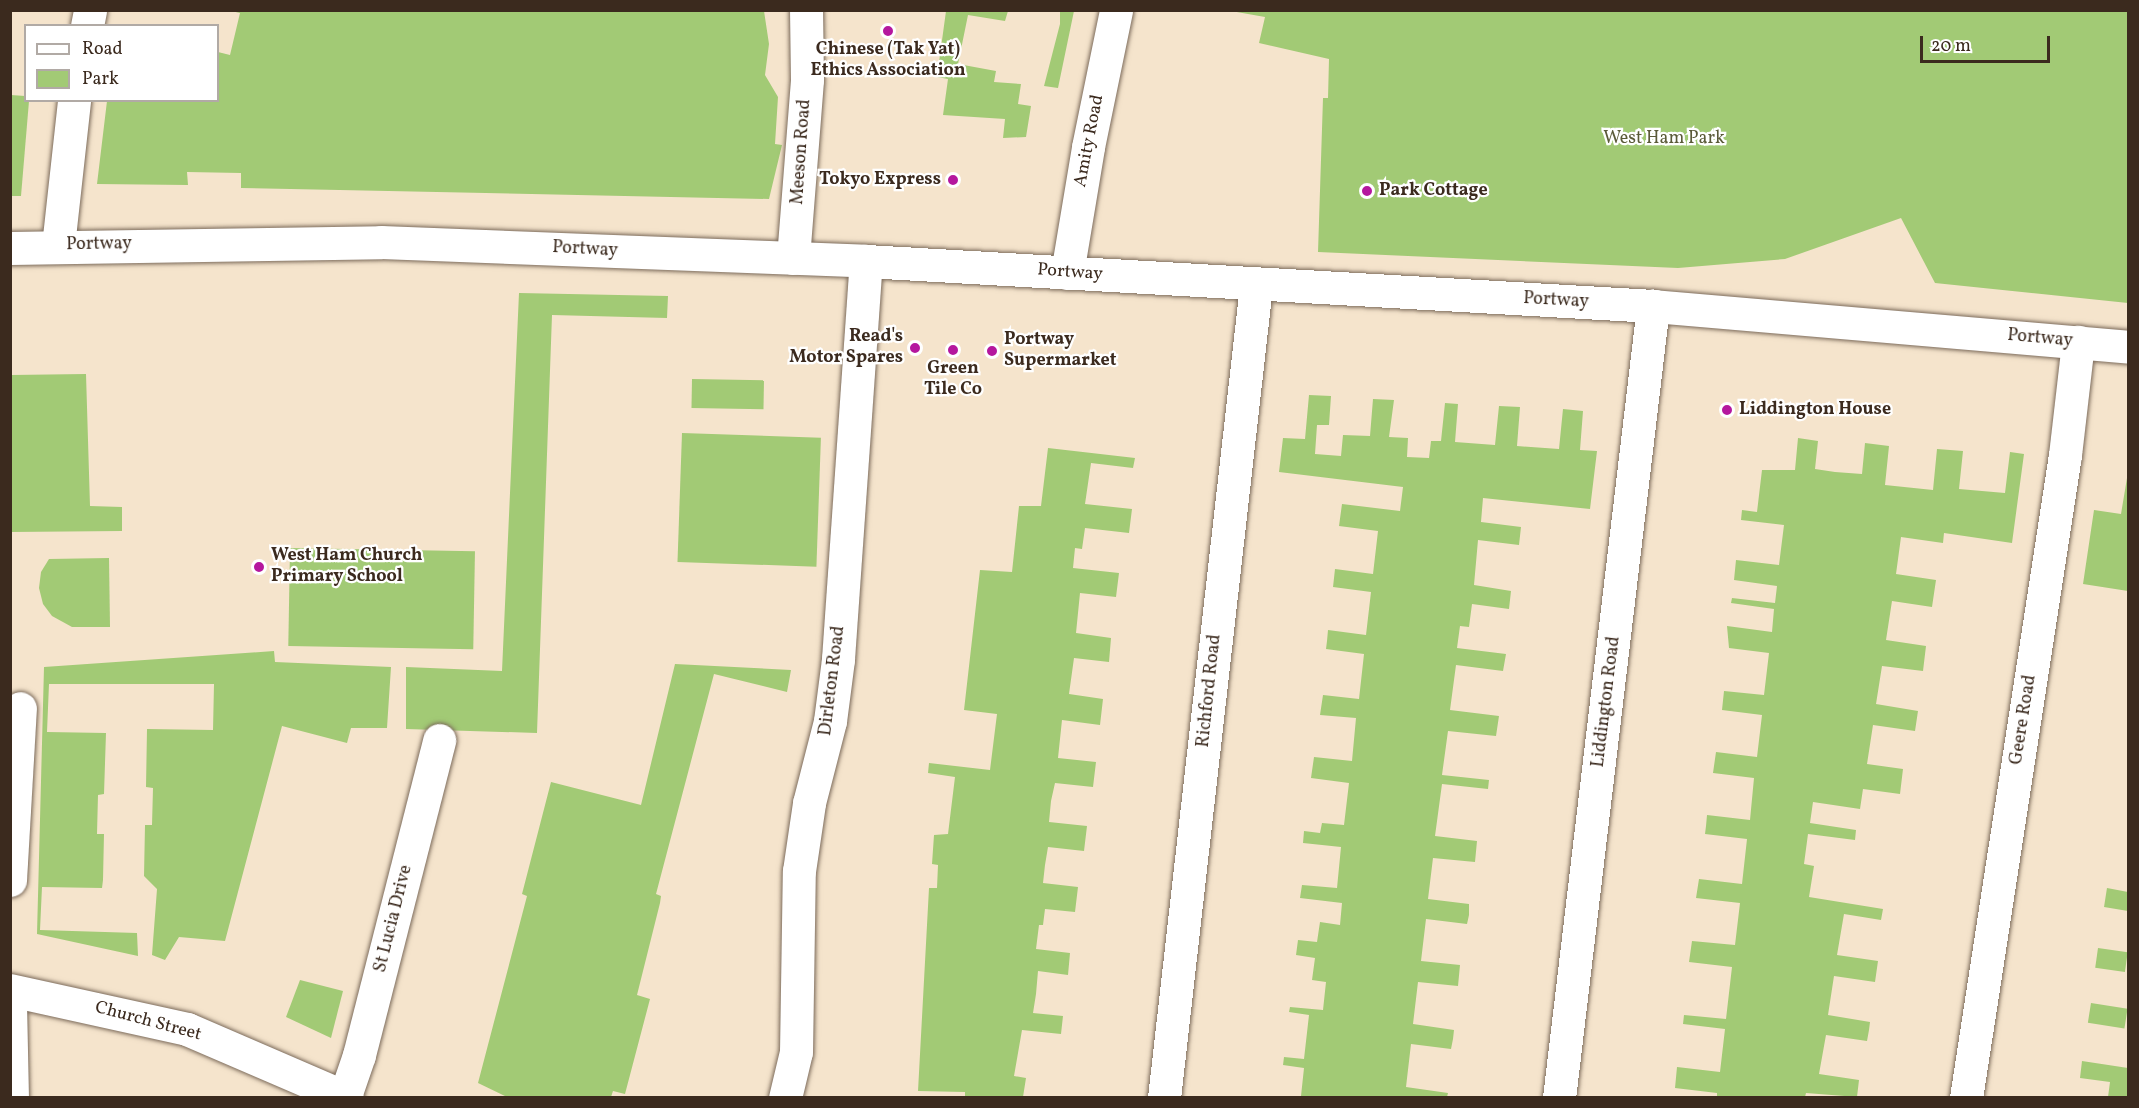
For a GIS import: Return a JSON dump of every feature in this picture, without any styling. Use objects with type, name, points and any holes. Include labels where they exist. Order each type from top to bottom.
[{"type":"street","name":"Meeson Road","points":[[793,258],[807,80],[806,10]]},
{"type":"street","name":"Amity Road","points":[[1067,273],[1088,147],[1116,10]]},
{"type":"street","points":[[58,246],[74,102]]},
{"type":"street","name":"Portway","points":[[10,248],[381,242],[866,261],[1653,306],[2128,347]]},
{"type":"street","name":"Dirleton Road","points":[[785,1098],[796,1052],[799,871],[809,803],[830,721],[838,659],[866,261]]},
{"type":"street","name":"Richford Road","points":[[1164,1098],[1256,285]]},
{"type":"street","name":"Liddington Road","points":[[1559,1098],[1653,306]]},
{"type":"street","name":"Geere Road","points":[[1966,1098],[2065,455],[2078,342]]},
{"type":"street","points":[[10,880],[20,708]]},
{"type":"street","name":"St Lucia Drive","points":[[346,1097],[358,1061],[439,740]]},
{"type":"street","name":"Church Street","points":[[10,990],[187,1029],[346,1097]]},
{"type":"street","points":[[10,1003],[12,1098]]},
{"type":"green space","points":[[231,11],[764,11],[769,44],[765,75],[778,97],[775,144],[782,145],[769,199],[241,188],[241,173],[187,172],[188,185],[97,184],[107,102],[219,102],[219,52],[230,55],[240,13]]},
{"type":"green space","points":[[946,11],[1008,11],[1005,21],[968,15],[958,64],[996,71],[994,82],[1021,84],[1018,104],[1031,106],[1026,137],[1003,138],[1005,119],[943,115],[948,79],[937,77]]},
{"type":"green space","points":[[1060,11],[1074,11],[1058,88],[1044,86],[1060,24]]},
{"type":"green space","name":"West Ham Park","points":[[1231,11],[2128,11],[2128,303],[1935,283],[1901,218],[1785,259],[1678,268],[1318,252],[1323,98],[1328,98],[1329,59],[1259,43],[1265,17]]},
{"type":"green space","points":[[11,95],[24,96],[24,102],[29,102],[21,196],[11,196]]},
{"type":"green space","points":[[519,293],[668,296],[667,318],[552,315],[537,733],[406,729],[406,667],[502,671]]},
{"type":"green space","points":[[86,374],[90,506],[122,507],[122,531],[11,532],[11,375]]},
{"type":"green space","points":[[692,379],[764,380],[763,409],[691,408]]},
{"type":"green space","points":[[1309,395],[1331,396],[1329,425],[1317,425],[1315,454],[1341,456],[1343,435],[1370,436],[1373,399],[1394,400],[1389,437],[1408,438],[1407,457],[1429,458],[1431,441],[1441,441],[1445,403],[1458,404],[1455,442],[1495,445],[1499,406],[1520,407],[1517,446],[1559,449],[1563,409],[1583,411],[1580,450],[1597,451],[1590,509],[1483,498],[1481,522],[1521,527],[1519,545],[1478,540],[1474,585],[1511,591],[1509,609],[1472,604],[1469,627],[1460,626],[1457,648],[1506,654],[1503,671],[1456,665],[1450,710],[1499,716],[1496,736],[1448,731],[1442,775],[1489,780],[1488,789],[1442,784],[1435,836],[1477,841],[1475,862],[1433,858],[1428,899],[1469,904],[1469,915],[1467,924],[1426,919],[1421,961],[1460,965],[1458,986],[1418,982],[1413,1024],[1454,1030],[1453,1039],[1451,1049],[1411,1044],[1406,1087],[1448,1093],[1447,1097],[1301,1096],[1304,1068],[1283,1065],[1284,1057],[1304,1059],[1309,1015],[1289,1012],[1290,1007],[1323,1010],[1326,982],[1312,980],[1315,958],[1296,955],[1298,940],[1317,942],[1320,922],[1340,925],[1342,903],[1300,898],[1302,885],[1337,888],[1341,847],[1303,843],[1304,831],[1320,833],[1322,823],[1344,825],[1349,783],[1311,778],[1314,757],[1352,761],[1356,718],[1320,715],[1323,695],[1359,699],[1364,654],[1326,649],[1328,630],[1366,635],[1371,592],[1333,587],[1335,569],[1373,574],[1378,531],[1339,526],[1342,504],[1400,511],[1403,487],[1279,472],[1283,438],[1305,439]]},
{"type":"green space","points":[[682,433],[821,438],[816,567],[677,562]]},
{"type":"green space","points":[[1798,438],[1818,441],[1815,469],[1835,472],[1862,474],[1865,443],[1889,446],[1885,485],[1933,490],[1937,449],[1963,451],[1959,489],[2005,493],[2010,452],[2024,454],[2012,543],[1944,533],[1943,543],[1901,537],[1896,574],[1936,580],[1932,607],[1892,601],[1886,640],[1926,646],[1923,671],[1882,666],[1876,704],[1918,711],[1915,731],[1873,725],[1867,764],[1903,769],[1900,794],[1863,789],[1860,809],[1813,802],[1810,823],[1856,830],[1855,840],[1808,834],[1804,864],[1814,866],[1809,897],[1883,909],[1881,920],[1844,914],[1837,955],[1878,961],[1875,982],[1834,976],[1828,1015],[1870,1022],[1869,1030],[1867,1041],[1826,1035],[1819,1074],[1859,1080],[1857,1097],[1806,1093],[1805,1097],[1717,1097],[1717,1093],[1675,1088],[1677,1067],[1720,1072],[1725,1029],[1683,1024],[1684,1015],[1726,1019],[1732,967],[1689,962],[1692,941],[1735,945],[1740,903],[1696,898],[1699,879],[1742,884],[1747,839],[1705,834],[1707,815],[1750,820],[1754,778],[1713,773],[1716,752],[1757,757],[1762,715],[1722,710],[1724,691],[1764,695],[1769,653],[1729,648],[1727,626],[1772,632],[1774,609],[1731,603],[1732,598],[1775,603],[1777,586],[1734,580],[1736,560],[1779,565],[1784,525],[1741,520],[1742,510],[1757,512],[1762,470],[1795,470]]},
{"type":"green space","points":[[1048,448],[1135,458],[1133,468],[1091,463],[1085,504],[1132,509],[1129,533],[1085,528],[1082,549],[1075,548],[1073,568],[1119,573],[1116,597],[1080,593],[1076,633],[1111,638],[1109,662],[1074,658],[1069,694],[1103,699],[1100,725],[1062,720],[1058,758],[1096,762],[1093,787],[1055,783],[1051,801],[1049,822],[1087,826],[1084,851],[1048,847],[1045,865],[1043,883],[1078,887],[1075,912],[1045,909],[1043,925],[1039,925],[1036,949],[1070,953],[1068,975],[1038,971],[1033,1013],[1063,1016],[1061,1034],[1022,1030],[1014,1076],[1026,1078],[1023,1097],[965,1097],[965,1092],[918,1091],[929,888],[937,888],[938,865],[932,864],[934,835],[948,834],[955,777],[928,773],[929,763],[990,770],[997,714],[964,710],[980,570],[1012,572],[1019,506],[1041,506]]},
{"type":"green space","points":[[2128,472],[2128,591],[2083,584],[2094,510],[2121,514]]},
{"type":"green space","points":[[290,548],[475,551],[473,649],[288,646]]},
{"type":"green space","points":[[109,558],[110,627],[72,627],[52,616],[43,604],[39,588],[41,572],[49,559]]},
{"type":"green space","points":[[274,651],[275,662],[391,667],[387,728],[351,728],[347,743],[282,726],[225,941],[179,937],[165,960],[152,955],[157,889],[144,876],[145,825],[152,825],[153,788],[146,787],[147,729],[213,730],[214,684],[49,684],[47,732],[106,733],[104,794],[98,795],[97,834],[104,834],[103,880],[102,888],[42,887],[40,930],[137,933],[138,956],[37,934],[44,667]]},
{"type":"green space","points":[[675,664],[791,670],[787,692],[714,674],[656,894],[661,896],[660,903],[637,995],[650,999],[625,1094],[613,1091],[611,1097],[507,1097],[478,1083],[527,896],[522,894],[551,782],[641,805]]},
{"type":"green space","points":[[2107,888],[2128,892],[2128,911],[2104,907]]},
{"type":"green space","points":[[2098,948],[2128,952],[2125,972],[2095,968]]},
{"type":"green space","points":[[300,980],[343,991],[331,1038],[286,1017]]},
{"type":"green space","points":[[2091,1003],[2128,1009],[2124,1029],[2088,1023]]},
{"type":"green space","points":[[2082,1061],[2128,1068],[2128,1097],[2108,1097],[2110,1082],[2080,1078]]},
{"type":"place","name":"Chinese (Tak Yat) Ethics Association","points":[[888,31]]},
{"type":"place","name":"Tokyo Express","points":[[953,180]]},
{"type":"place","name":"Park Cottage","points":[[1367,191]]},
{"type":"place","name":"Read's Motor Spares","points":[[915,348]]},
{"type":"place","name":"Green Tile Co","points":[[953,350]]},
{"type":"place","name":"Portway Supermarket","points":[[992,351]]},
{"type":"place","name":"Liddington House","points":[[1727,410]]},
{"type":"place","name":"West Ham Church Primary School","points":[[259,567]]}]
